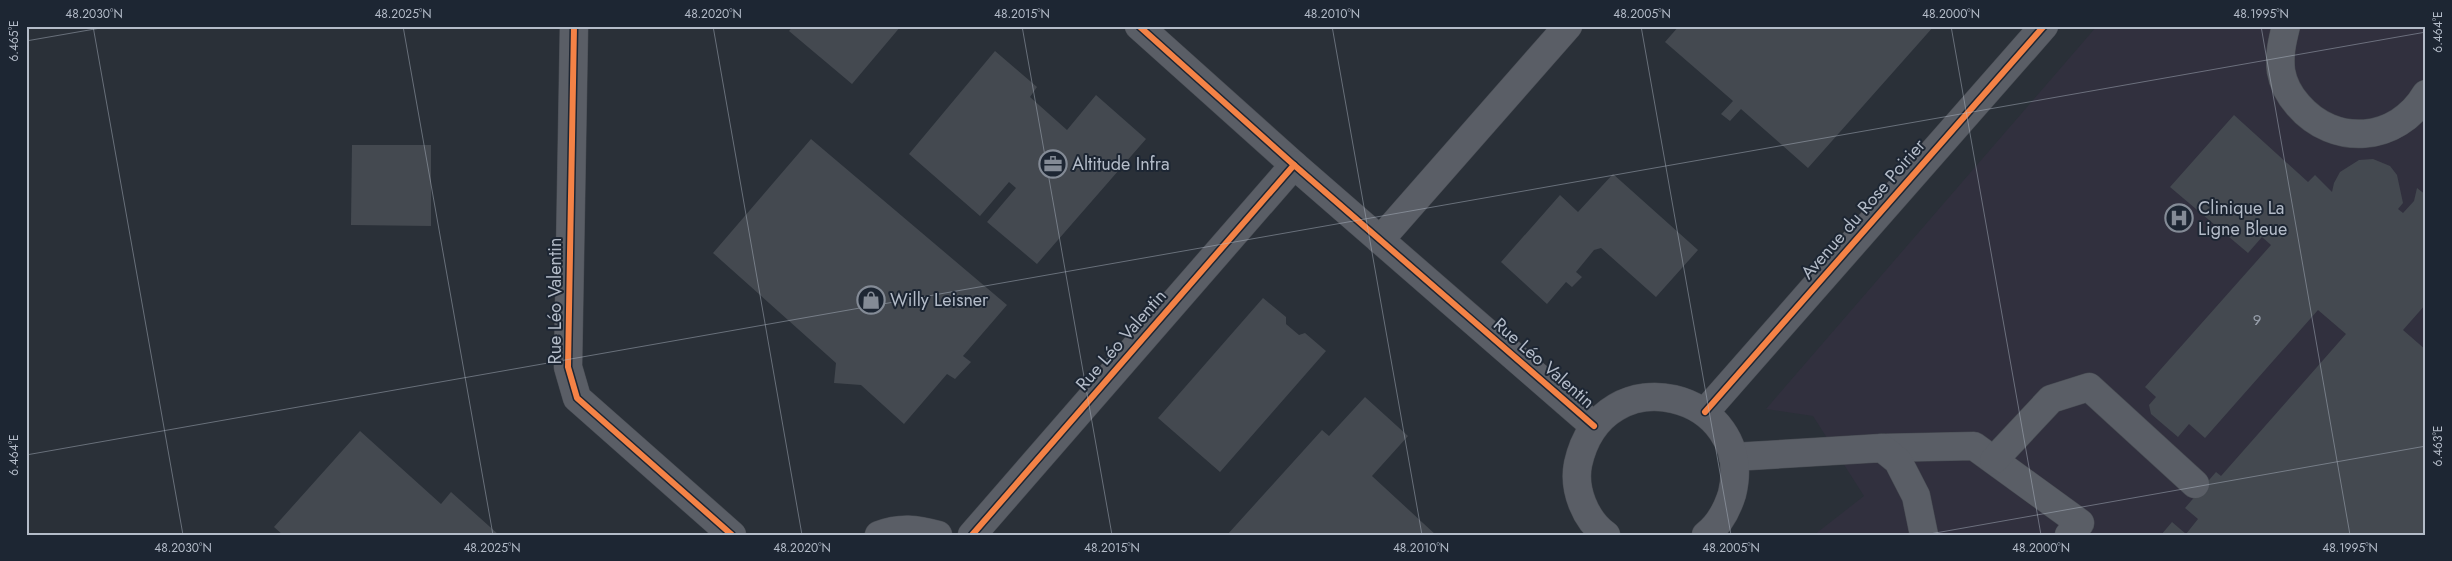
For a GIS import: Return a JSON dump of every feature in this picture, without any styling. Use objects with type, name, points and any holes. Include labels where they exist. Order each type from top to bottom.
[{"type":"street","name":"Rue Léo Valentin","points":[[574,26],[568,367],[570,375],[578,398],[732,535]]},
{"type":"street","name":"Rue Léo Valentin","points":[[1139,26],[1294,165],[1594,426]]},
{"type":"street","points":[[1380,240],[1568,26]]},
{"type":"street","name":"Avenue du Rose Poirier","points":[[1705,412],[2044,26]]},
{"type":"street","points":[[2286,26],[2280,48],[2281,73],[2290,96],[2307,115],[2328,129],[2352,135],[2377,132],[2400,123],[2418,106],[2426,94]]},
{"type":"street","name":"Rue Léo Valentin","points":[[972,535],[1294,165]]},
{"type":"street","points":[[1994,460],[2051,399],[2089,387],[2195,484]]},
{"type":"street","points":[[1600,533],[1586,512],[1578,490],[1578,468],[1582,446],[1594,426],[1612,409],[1634,399],[1659,396],[1683,400],[1705,412],[1722,432],[1733,457],[1734,482],[1728,507],[1714,529],[1706,535]]},
{"type":"street","points":[[1733,457],[1882,448],[1974,446],[2080,523],[2069,535]]},
{"type":"street","points":[[1882,448],[1898,460],[1916,496],[1924,535]]},
{"type":"street","points":[[880,535],[892,530],[916,529],[938,535]]},
{"type":"shaded area","name":"Clinique La Ligne Bleue","points":[[2097,26],[2426,26],[2426,535],[1814,535],[1864,496],[1813,416],[1766,409]]},
{"type":"building","points":[[793,26],[901,26],[852,84],[789,31]]},
{"type":"building","points":[[1679,26],[1934,26],[1808,168],[1741,109],[1730,121],[1721,114],[1733,101],[1665,42]]},
{"type":"building","points":[[995,51],[1037,87],[1030,97],[1067,130],[1096,95],[1146,139],[1037,264],[987,222],[1016,188],[1009,182],[980,216],[909,154]]},
{"type":"building","points":[[2234,115],[2308,182],[2315,175],[2332,192],[2340,172],[2359,160],[2373,159],[2390,166],[2397,175],[2403,203],[2398,209],[2403,213],[2414,201],[2417,188],[2426,195],[2426,304],[2403,330],[2426,350],[2426,535],[2161,535],[2172,522],[2186,534],[2198,519],[2185,508],[2216,472],[2221,476],[2346,334],[2318,310],[2205,438],[2189,424],[2178,437],[2151,414],[2149,405],[2156,397],[2145,387],[2271,245],[2262,237],[2248,253],[2170,187]]},
{"type":"building","points":[[811,139],[1007,305],[963,356],[971,362],[955,379],[947,374],[904,424],[861,385],[834,383],[836,363],[713,253]]},
{"type":"building","points":[[352,145],[431,145],[431,226],[351,225]]},
{"type":"building","points":[[1613,174],[1698,250],[1656,297],[1601,248],[1594,250],[1576,272],[1582,277],[1572,287],[1566,282],[1547,304],[1501,262],[1560,195],[1578,212]]},
{"type":"building","points":[[1263,298],[1286,317],[1286,324],[1299,335],[1305,333],[1326,351],[1220,472],[1158,418]]},
{"type":"building","points":[[1365,397],[1408,436],[1372,476],[1436,535],[1227,535],[1322,430],[1329,436]]},
{"type":"building","points":[[360,431],[441,504],[451,492],[499,535],[283,535],[274,527]]},
{"type":"cycle path","points":[[574,26],[568,367],[577,398],[732,535]]},
{"type":"cycle path","points":[[1139,26],[1294,165],[1594,426]]},
{"type":"cycle path","points":[[1705,412],[2044,26]]},
{"type":"cycle path","points":[[972,535],[1294,165]]},
{"type":"place","name":"Altitude Infra","points":[[1053,164]]},
{"type":"place","name":"Clinique La Ligne Bleue","points":[[2179,218]]},
{"type":"place","name":"Willy Leisner","points":[[871,300]]}]
